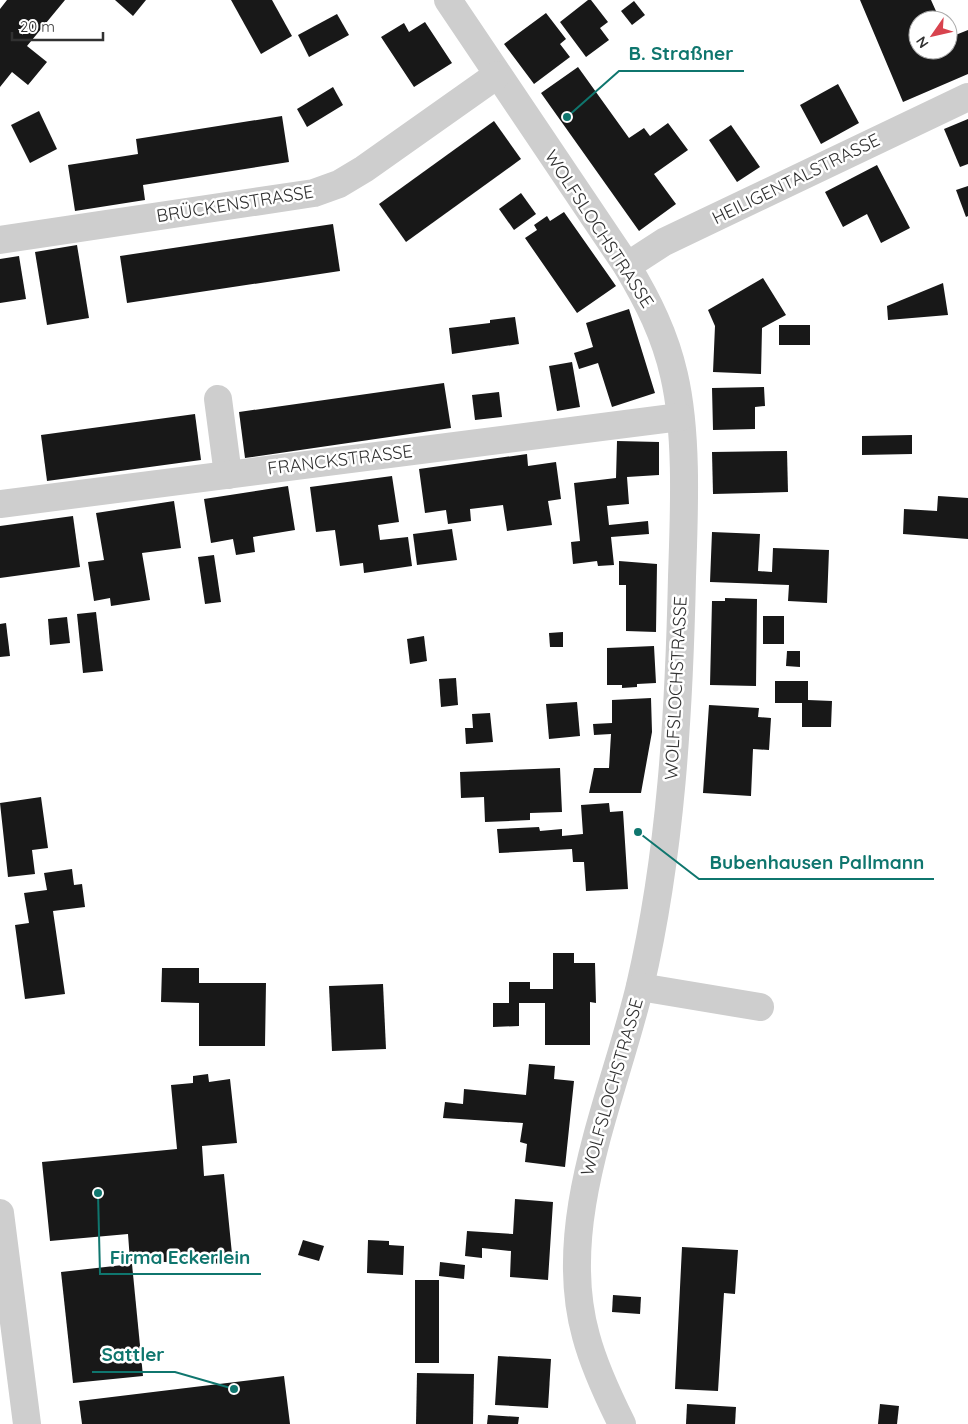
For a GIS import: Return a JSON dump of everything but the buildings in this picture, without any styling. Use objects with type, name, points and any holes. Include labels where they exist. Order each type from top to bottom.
[{"type":"street","name":"WOLFSLOCHSTRASSE","points":[[448,0],[627,266],[651,307],[664,339],[675,376],[680,416],[684,512],[680,666],[667,824],[654,922],[640,987],[584,1186],[579,1236],[577,1280],[585,1334],[606,1391],[622,1424]]},
{"type":"street","name":"BRÜCKENSTRASSE","points":[[0,240],[314,193],[339,184],[364,169],[497,75]]},
{"type":"street","name":"HEILIGENTALSTRASSE","points":[[627,266],[664,242],[968,97]]},
{"type":"street","points":[[218,399],[228,474]]},
{"type":"street","name":"FRANCKSTRASSE","points":[[0,504],[680,416]]},
{"type":"street","points":[[640,987],[760,1007]]},
{"type":"street","points":[[0,1213],[27,1424]]},
{"type":"place","name":"B. Straßner","points":[[567,117]]},
{"type":"place","name":"Bubenhausen Pallmann","points":[[638,832]]},
{"type":"place","name":"Firma Eckerlein","points":[[98,1193]]},
{"type":"place","name":"Sattler","points":[[234,1389]]}]
